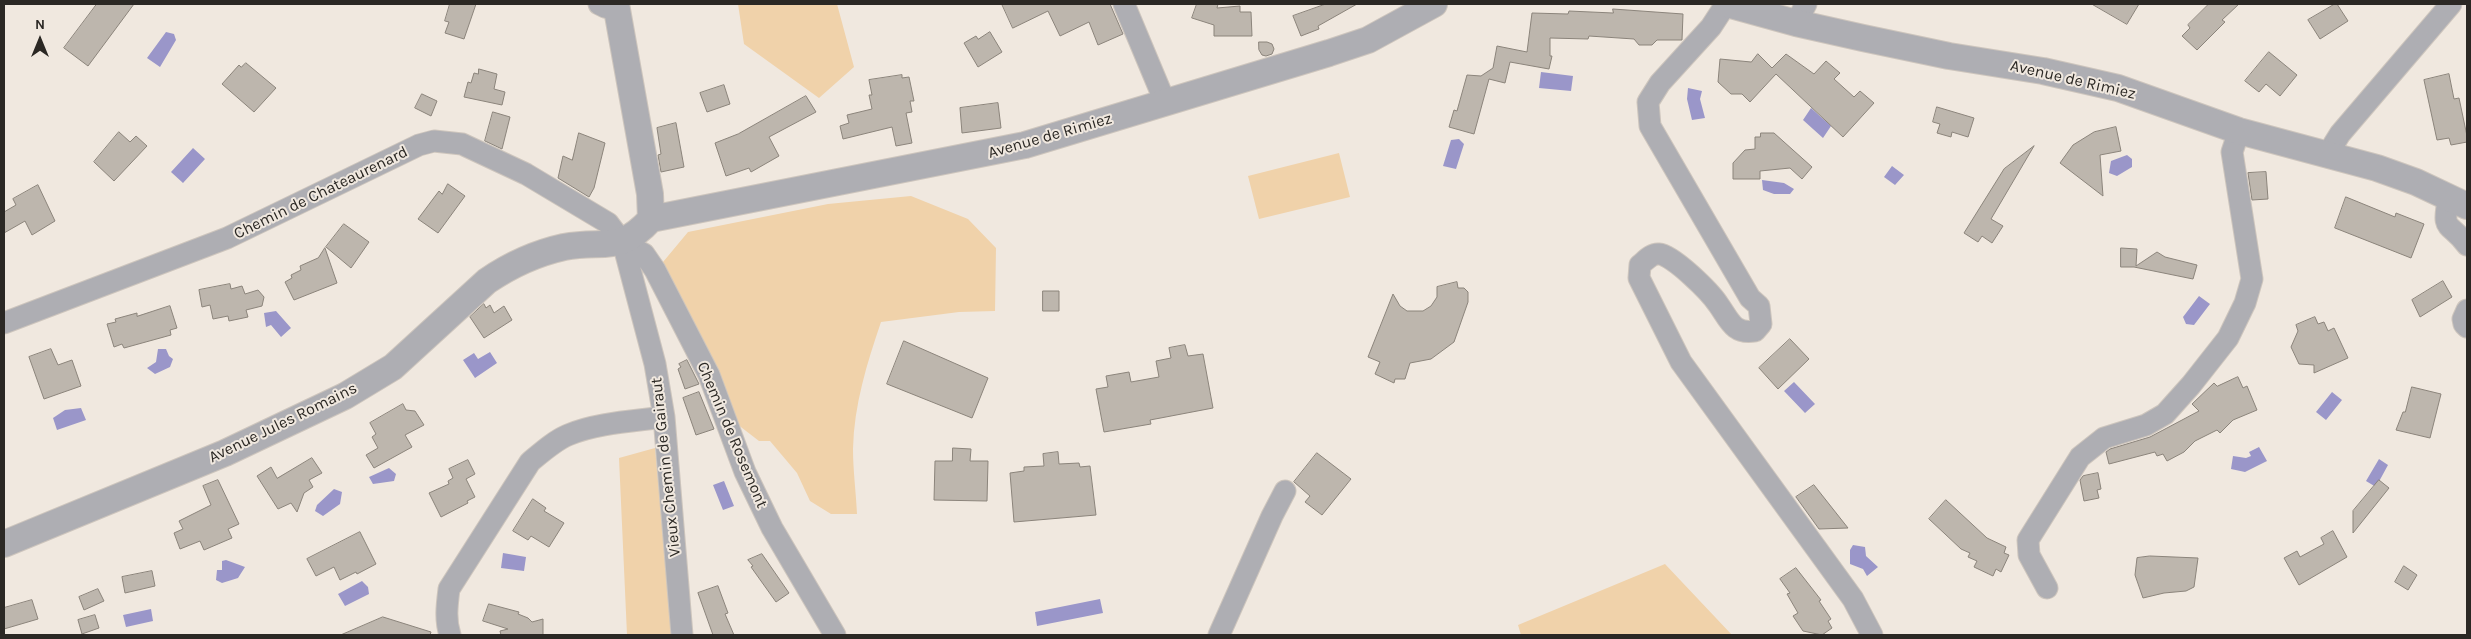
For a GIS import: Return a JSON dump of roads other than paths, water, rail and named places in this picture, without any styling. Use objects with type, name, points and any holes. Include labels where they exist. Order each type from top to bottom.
[{"type":"street","points":[[1124,4],[1165,102]]},
{"type":"street","name":"Avenue de Rimiez","points":[[651,219],[1004,150],[1246,80],[1368,40],[1434,4]]},
{"type":"street","points":[[1726,4],[1711,27],[1660,83],[1648,102],[1647,113],[1650,126],[1750,298],[1759,306],[1761,324],[1755,331],[1738,330],[1726,319],[1718,303],[1670,257],[1658,254],[1649,257],[1640,265],[1639,278],[1681,362],[1852,598],[1872,635]]},
{"type":"street","name":"Avenue de Rimiez","points":[[1726,4],[1801,14],[1949,56],[2043,71],[2118,88],[2239,131],[2377,168],[2458,201]]},
{"type":"street","points":[[2327,155],[2340,134],[2451,4]]},
{"type":"street","points":[[611,6],[650,194],[651,219],[639,232],[623,242]]},
{"type":"street","points":[[2047,588],[2029,555],[2028,540],[2080,457],[2104,438],[2146,426],[2165,414],[2191,385],[2228,338],[2245,302],[2252,279],[2232,152],[2239,131]]},
{"type":"street","name":"Chemin de Chateaurenard","points":[[4,323],[227,238],[419,145],[434,141],[462,144],[526,174],[608,223],[623,242]]},
{"type":"street","points":[[2458,201],[2444,218],[2446,225],[2467,245]]},
{"type":"street","name":"Vieux Chemin de Gairaut","points":[[623,242],[655,364],[664,417],[682,635]]},
{"type":"street","name":"Avenue Jules Romains","points":[[4,544],[225,453],[344,396],[393,367],[487,281],[500,272],[538,255],[564,247],[623,242]]},
{"type":"street","name":"Chemin de Rosemont","points":[[623,242],[644,254],[655,270],[708,375],[748,480],[772,528],[835,635]]},
{"type":"street","points":[[2467,310],[2463,318],[2464,324],[2467,327]]},
{"type":"street","points":[[450,635],[446,608],[449,589],[530,462],[548,446],[569,434],[608,425],[664,417]]},
{"type":"street","points":[[1219,635],[1272,516],[1286,491]]}]
